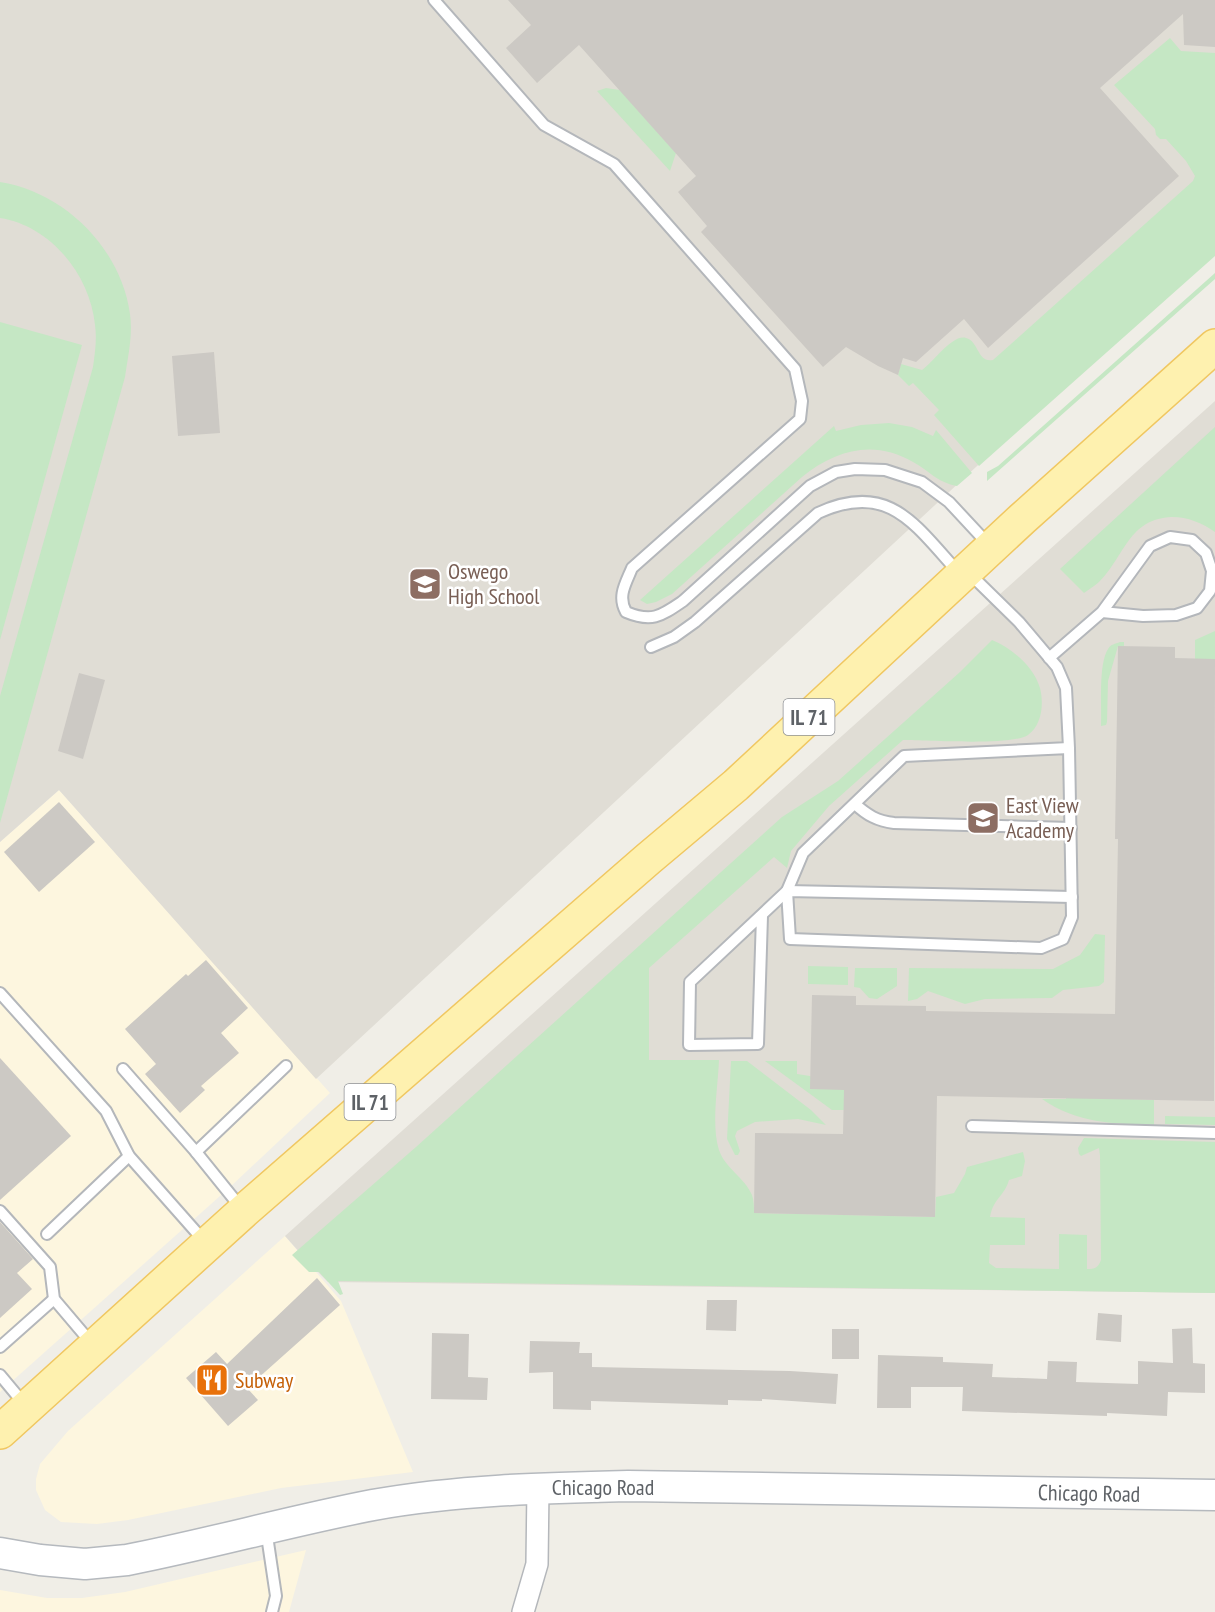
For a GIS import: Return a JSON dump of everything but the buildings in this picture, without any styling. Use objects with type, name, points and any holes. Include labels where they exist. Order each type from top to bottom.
[{"type":"main road","name":"IL 71","points":[[0,1432],[244,1211],[736,785],[991,548],[1215,346]]},
{"type":"main road","name":"Chicago Road","points":[[0,1553],[40,1560],[85,1564],[127,1560],[374,1505],[477,1491],[538,1488],[628,1486],[1215,1495]]},
{"type":"street","points":[[523,1612],[537,1564],[538,1488]]},
{"type":"lane","points":[[434,0],[544,125],[614,164],[795,369],[802,401],[800,419],[632,568],[622,591],[622,606],[626,612],[648,619],[669,611],[683,601],[810,486],[836,472],[855,469],[885,470],[922,482],[949,502],[991,548]]},
{"type":"lane","points":[[651,647],[674,637],[695,622],[818,513],[844,503],[866,502],[893,508],[915,526],[1019,622],[1057,667],[1066,688],[1071,828],[1072,917],[1063,939],[1041,948],[790,939],[787,891]]},
{"type":"lane","points":[[1049,658],[1102,612],[1149,546],[1170,537],[1192,540],[1212,559],[1210,591],[1197,608],[1176,615],[1143,616],[1102,612]]},
{"type":"lane","points":[[762,916],[758,1044],[689,1045],[690,982],[787,891],[803,853],[904,756],[1069,748]]},
{"type":"lane","points":[[855,804],[867,815],[880,821],[894,823],[1071,828]]},
{"type":"lane","points":[[787,891],[1072,897]]},
{"type":"lane","points":[[0,993],[106,1111],[129,1156],[208,1244]]},
{"type":"lane","points":[[196,1152],[286,1066]]},
{"type":"lane","points":[[123,1069],[244,1211]]},
{"type":"lane","points":[[972,1126],[1215,1133]]},
{"type":"lane","points":[[47,1234],[129,1156]]},
{"type":"lane","points":[[0,1211],[50,1267],[54,1299],[94,1347]]},
{"type":"lane","points":[[0,1347],[54,1299]]},
{"type":"lane","points":[[0,1375],[27,1407]]},
{"type":"lane","points":[[266,1529],[276,1596],[272,1612]]},
{"type":"shaded area","name":"Oswego High School","points":[[0,0],[1215,0],[1215,250],[1072,378],[316,1079],[59,790],[0,842]]},
{"type":"shaded area","name":"East View Academy","points":[[1215,401],[1215,1293],[328,1282],[309,1263],[285,1236]]},
{"type":"shaded area","points":[[59,790],[330,1093],[229,1188],[0,1392],[0,842]]},
{"type":"shaded area","points":[[285,1236],[341,1301],[413,1472],[281,1488],[128,1520],[97,1524],[61,1522],[45,1510],[36,1490],[40,1464],[68,1431]]},
{"type":"shaded area","points":[[306,1550],[289,1612],[0,1612],[0,1590],[47,1598],[82,1598],[125,1592]]},
{"type":"green space","points":[[1170,38],[1181,51],[1215,53],[1215,256],[979,466],[934,415],[939,410],[913,383],[909,386],[898,375],[901,364],[922,370],[955,340],[961,338],[970,340],[984,358],[993,360],[1193,181],[1195,176],[1186,161],[1166,139],[1160,139],[1156,135],[1155,129],[1114,85]]},
{"type":"green space","points":[[606,88],[620,90],[676,153],[670,171],[597,91]]},
{"type":"green space","points":[[0,182],[24,188],[46,198],[67,211],[86,227],[102,246],[115,267],[124,290],[131,330],[125,377],[0,823],[0,696],[93,367],[96,336],[92,306],[76,271],[65,256],[36,231],[0,218]]},
{"type":"green space","points":[[1215,273],[1215,279],[987,481],[987,472],[998,466]]},
{"type":"green space","points":[[0,322],[82,345],[0,640]]},
{"type":"green space","points":[[889,423],[912,427],[933,436],[936,430],[972,473],[957,486],[938,479],[919,465],[884,451],[869,450],[841,454],[802,477],[672,594],[647,604],[640,600],[834,426],[836,431],[861,425]]},
{"type":"green space","points":[[1215,427],[1215,532],[1195,521],[1178,517],[1157,519],[1146,524],[1129,540],[1108,572],[1084,593],[1060,569]]},
{"type":"green space","points":[[1215,631],[1215,659],[1195,659],[1195,640]]},
{"type":"green space","points":[[992,640],[1021,659],[1037,680],[1042,707],[1033,731],[1019,738],[1005,740],[968,742],[903,740],[829,806],[791,851],[787,868],[774,857],[649,968],[649,1060],[719,1060],[715,1129],[719,1150],[730,1168],[749,1189],[754,1202],[754,1213],[935,1217],[936,1197],[954,1193],[967,1167],[1023,1152],[1025,1161],[1022,1176],[1009,1180],[994,1205],[990,1217],[1025,1218],[1025,1245],[990,1245],[989,1263],[996,1268],[1059,1269],[1059,1234],[1087,1235],[1087,1269],[1099,1265],[1101,1260],[1100,1156],[1099,1148],[1081,1156],[1079,1154],[1078,1148],[1084,1138],[1215,1142],[1215,1293],[338,1281],[343,1294],[340,1295],[319,1272],[309,1272],[292,1255],[416,1147],[782,817],[838,781],[960,672]]},
{"type":"green space","points":[[1124,642],[1124,646],[1118,646],[1108,681],[1107,722],[1106,725],[1101,726],[1101,686],[1105,656],[1109,647]]},
{"type":"green space","points":[[1095,934],[1105,935],[1104,982],[1099,986],[1063,990],[1052,998],[985,999],[965,1004],[928,991],[917,999],[908,1001],[909,968],[1053,969],[1080,955]]},
{"type":"green space","points":[[808,966],[848,967],[848,985],[808,984]]},
{"type":"green space","points":[[855,968],[897,968],[897,986],[877,999],[869,998],[860,988],[854,987]]},
{"type":"green space","points":[[731,1061],[747,1061],[811,1110],[826,1125],[798,1119],[755,1122],[737,1131],[735,1136],[740,1151],[738,1155],[735,1155],[727,1139]]},
{"type":"green space","points":[[765,1061],[797,1061],[797,1074],[810,1076],[844,1090],[844,1110],[832,1110]]},
{"type":"green space","points":[[1066,1096],[1154,1100],[1154,1125],[1110,1123],[1082,1118],[1042,1099],[1066,1099]]},
{"type":"green space","points":[[1165,1116],[1215,1117],[1215,1125],[1165,1124]]},
{"type":"place","name":"Oswego High School","points":[[425,584]]},
{"type":"place","name":"East View Academy","points":[[983,818]]},
{"type":"place","name":"Subway","points":[[212,1380]]}]
